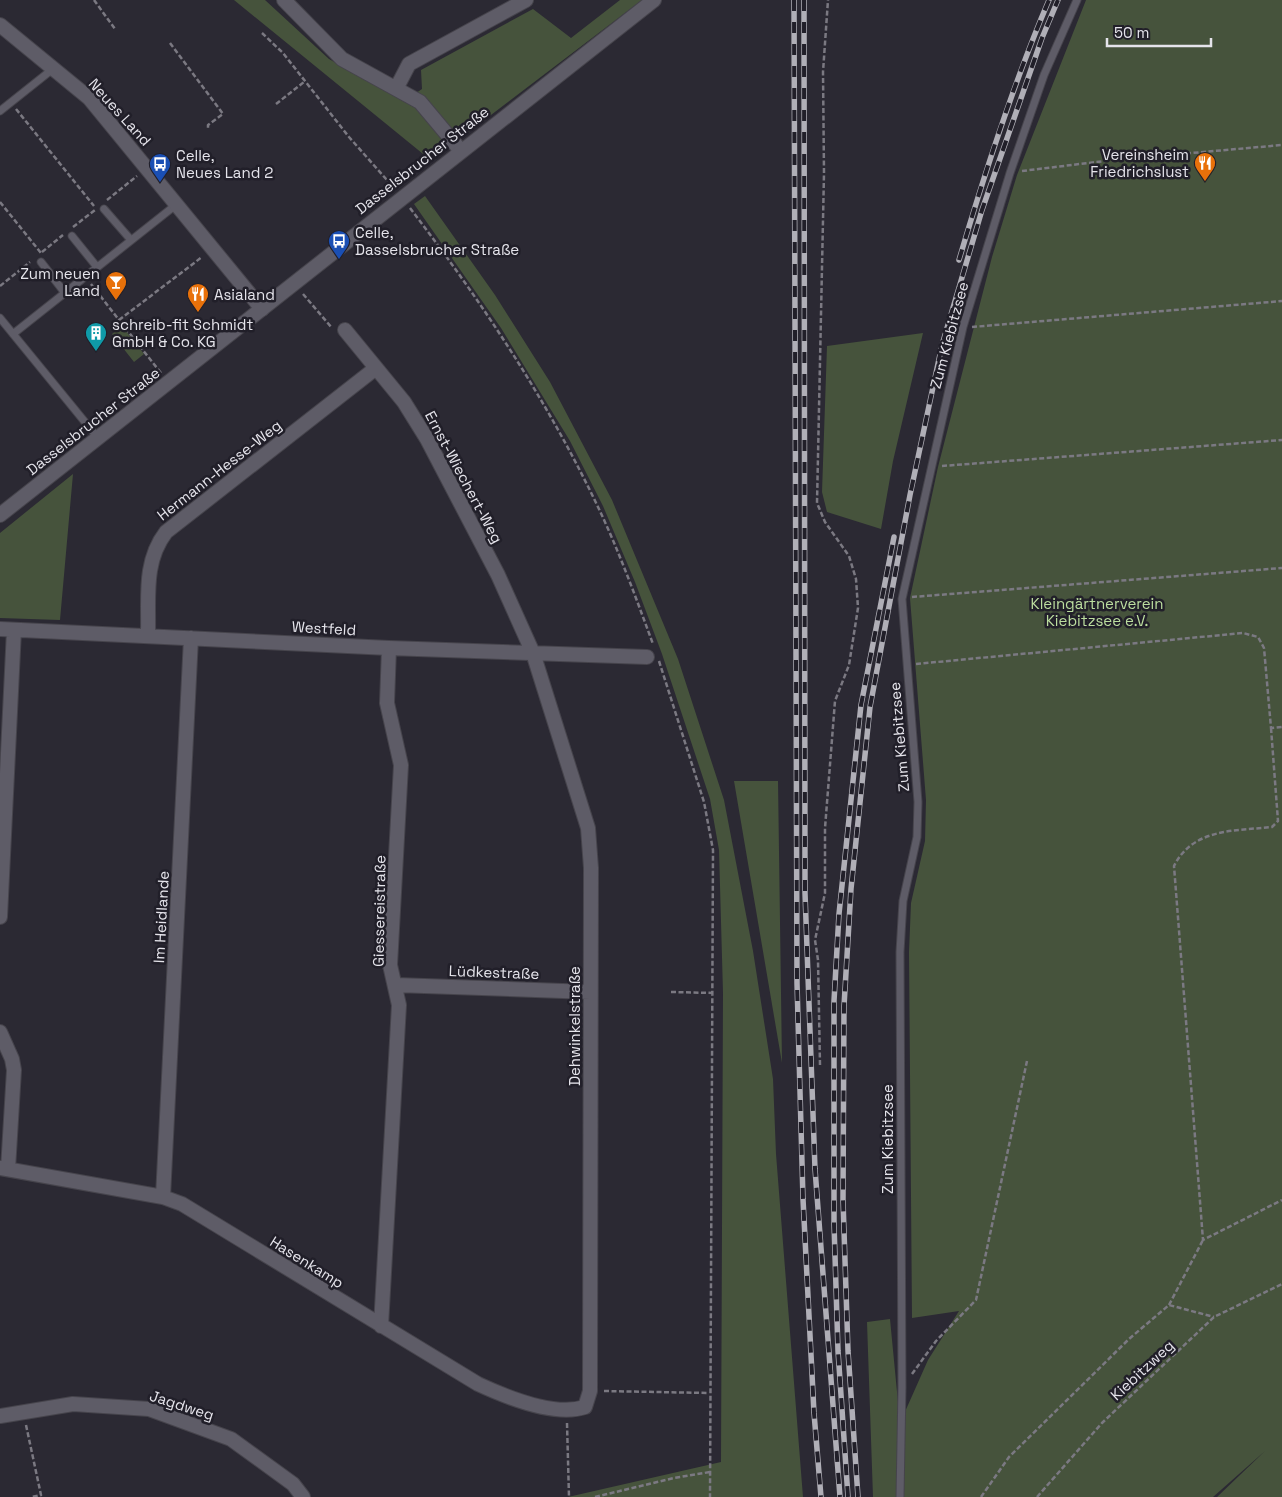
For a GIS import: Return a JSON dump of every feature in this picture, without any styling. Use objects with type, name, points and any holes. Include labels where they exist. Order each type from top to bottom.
[{"type":"street","points":[[284,0],[342,59],[397,87],[420,102],[461,151]]},
{"type":"street","points":[[397,87],[409,64],[526,0]]},
{"type":"street","name":"Dasselsbrucher Straße","points":[[0,515],[654,0]]},
{"type":"street","name":"Neues Land","points":[[0,25],[89,98],[262,309]]},
{"type":"street","name":"Ernst-Wiechert-Weg","points":[[345,330],[404,402],[427,439],[498,575],[533,653]]},
{"type":"street","name":"Hermann-Hesse-Weg","points":[[148,634],[150,562],[155,546],[166,532],[376,368]]},
{"type":"street","name":"Westfeld","points":[[0,628],[148,634],[389,648],[533,653],[653,653]]},
{"type":"street","points":[[0,917],[14,630]]},
{"type":"street","name":"Im Heidlande","points":[[163,1197],[191,638]]},
{"type":"street","name":"Giessereistraße","points":[[381,1326],[399,1005],[396,984],[390,965],[401,765],[387,703],[389,648]]},
{"type":"street","name":"Dehwinkelstraße","points":[[533,653],[588,828],[591,868],[590,1391],[585,1407]]},
{"type":"street","name":"Lüdkestraße","points":[[396,984],[590,992]]},
{"type":"street","points":[[0,1032],[12,1059],[14,1070],[4,1168]]},
{"type":"street","name":"Hasenkamp","points":[[4,1168],[163,1197],[182,1204],[478,1384],[516,1402],[574,1411],[585,1407]]},
{"type":"street","name":"Jagdweg","points":[[0,1416],[73,1404],[150,1409],[231,1439],[293,1484],[303,1497]]},
{"type":"lane","name":"Zum Kiebitzsee","points":[[900,1497],[902,1387],[900,952],[903,901],[917,837],[918,802],[902,599],[963,327],[1010,173],[1044,75],[1077,0]]},
{"type":"lane","points":[[0,111],[54,68]]},
{"type":"lane","points":[[13,334],[177,204]]},
{"type":"lane","points":[[100,209],[130,240]]},
{"type":"lane","points":[[72,236],[97,267]]},
{"type":"lane","points":[[41,262],[65,293]]},
{"type":"lane","points":[[0,318],[98,438]]},
{"type":"path","points":[[94,0],[115,28]]},
{"type":"path","points":[[820,1065],[818,960],[815,940],[825,893],[825,828],[835,702],[849,665],[858,608],[856,579],[849,556],[825,522],[818,504],[824,182],[823,72],[828,0]]},
{"type":"path","points":[[262,33],[283,53],[304,82],[402,197],[459,272],[499,329],[566,443],[602,516],[702,793],[713,850],[714,993],[709,1393],[710,1497]]},
{"type":"path","points":[[170,43],[224,114],[208,125],[208,129]]},
{"type":"path","points":[[276,104],[304,82]]},
{"type":"path","points":[[10,102],[100,209]]},
{"type":"path","points":[[1010,173],[1113,160],[1282,145]]},
{"type":"path","points":[[0,202],[42,252]]},
{"type":"path","points":[[119,320],[203,255]]},
{"type":"path","points":[[294,283],[332,329],[345,330]]},
{"type":"path","points":[[94,288],[159,371]]},
{"type":"path","points":[[963,327],[1282,301]]},
{"type":"path","points":[[931,466],[1282,440]]},
{"type":"path","points":[[902,599],[1282,568]]},
{"type":"path","points":[[907,665],[1243,633],[1258,637],[1264,648],[1278,821],[1272,827],[1222,832],[1194,841],[1181,852],[1174,866],[1203,1240],[1169,1305],[1129,1339],[1010,1457],[981,1497]]},
{"type":"path","points":[[1271,728],[1282,727]]},
{"type":"path","points":[[671,992],[714,993]]},
{"type":"path","points":[[902,1387],[936,1341],[976,1300],[1027,1061]]},
{"type":"path","points":[[1203,1240],[1282,1200]]},
{"type":"path","name":"Kiebitzweg","points":[[1036,1497],[1102,1423],[1214,1317],[1282,1284]]},
{"type":"path","points":[[1169,1305],[1214,1317]]},
{"type":"path","points":[[590,1391],[709,1393]]},
{"type":"path","points":[[566,1409],[569,1497]]},
{"type":"path","points":[[23,1412],[41,1495],[32,1497]]},
{"type":"path","points":[[595,1497],[674,1478],[710,1472]]},
{"type":"green space","points":[[234,0],[265,0],[329,59],[404,101],[422,89],[421,70],[533,9],[571,38],[620,0],[642,0],[462,137],[428,158]]},
{"type":"green space","name":"Kleingärtnerverein Kiebitzsee e.V.","points":[[1086,0],[1282,0],[1282,1497],[1217,1497],[1265,1451],[1213,1497],[873,1497],[867,1322],[890,1319],[900,1423],[928,1360],[959,1311],[912,1318],[909,952],[911,903],[925,841],[926,800],[910,598],[938,467],[992,257],[1017,175]]},
{"type":"green space","points":[[425,196],[495,295],[550,382],[612,500],[678,659],[724,800],[753,951],[773,1079],[776,1154],[803,1497],[568,1497],[721,1462],[723,993],[719,850],[710,799],[662,654],[635,582],[603,506],[570,441],[501,328],[414,204]]},
{"type":"green space","points":[[122,326],[144,354],[134,362],[112,334]]},
{"type":"green space","points":[[923,333],[893,461],[881,529],[827,512],[822,492],[827,346]]},
{"type":"green space","points":[[73,474],[60,620],[0,618],[0,533]]},
{"type":"green space","points":[[734,781],[778,781],[782,1063]]},
{"type":"railway","points":[[794,0],[797,983],[803,1199],[814,1413],[821,1497]]},
{"type":"railway","points":[[804,0],[805,893],[815,1169],[840,1497]]},
{"type":"railway","points":[[959,260],[1000,128],[1049,0]]},
{"type":"railway","points":[[858,1497],[848,1351],[843,1200],[844,1006],[851,889],[870,707],[910,495],[942,345],[982,210],[1042,38],[1058,0]]},
{"type":"railway","points":[[848,1497],[838,1351],[834,1224],[834,1001],[839,914],[861,705],[894,537]]},
{"type":"place","name":"Vereinsheim Friedrichslust","points":[[1205,182]]},
{"type":"place","name":"Celle, Neues Land 2","points":[[160,183]]},
{"type":"place","name":"Celle, Dasselsbrucher Straße","points":[[339,260]]},
{"type":"place","name":"Zum neuen Land","points":[[116,301]]},
{"type":"place","name":"Asialand","points":[[198,313]]},
{"type":"place","name":"schreib-fit Schmidt GmbH & Co. KG","points":[[96,352]]}]
